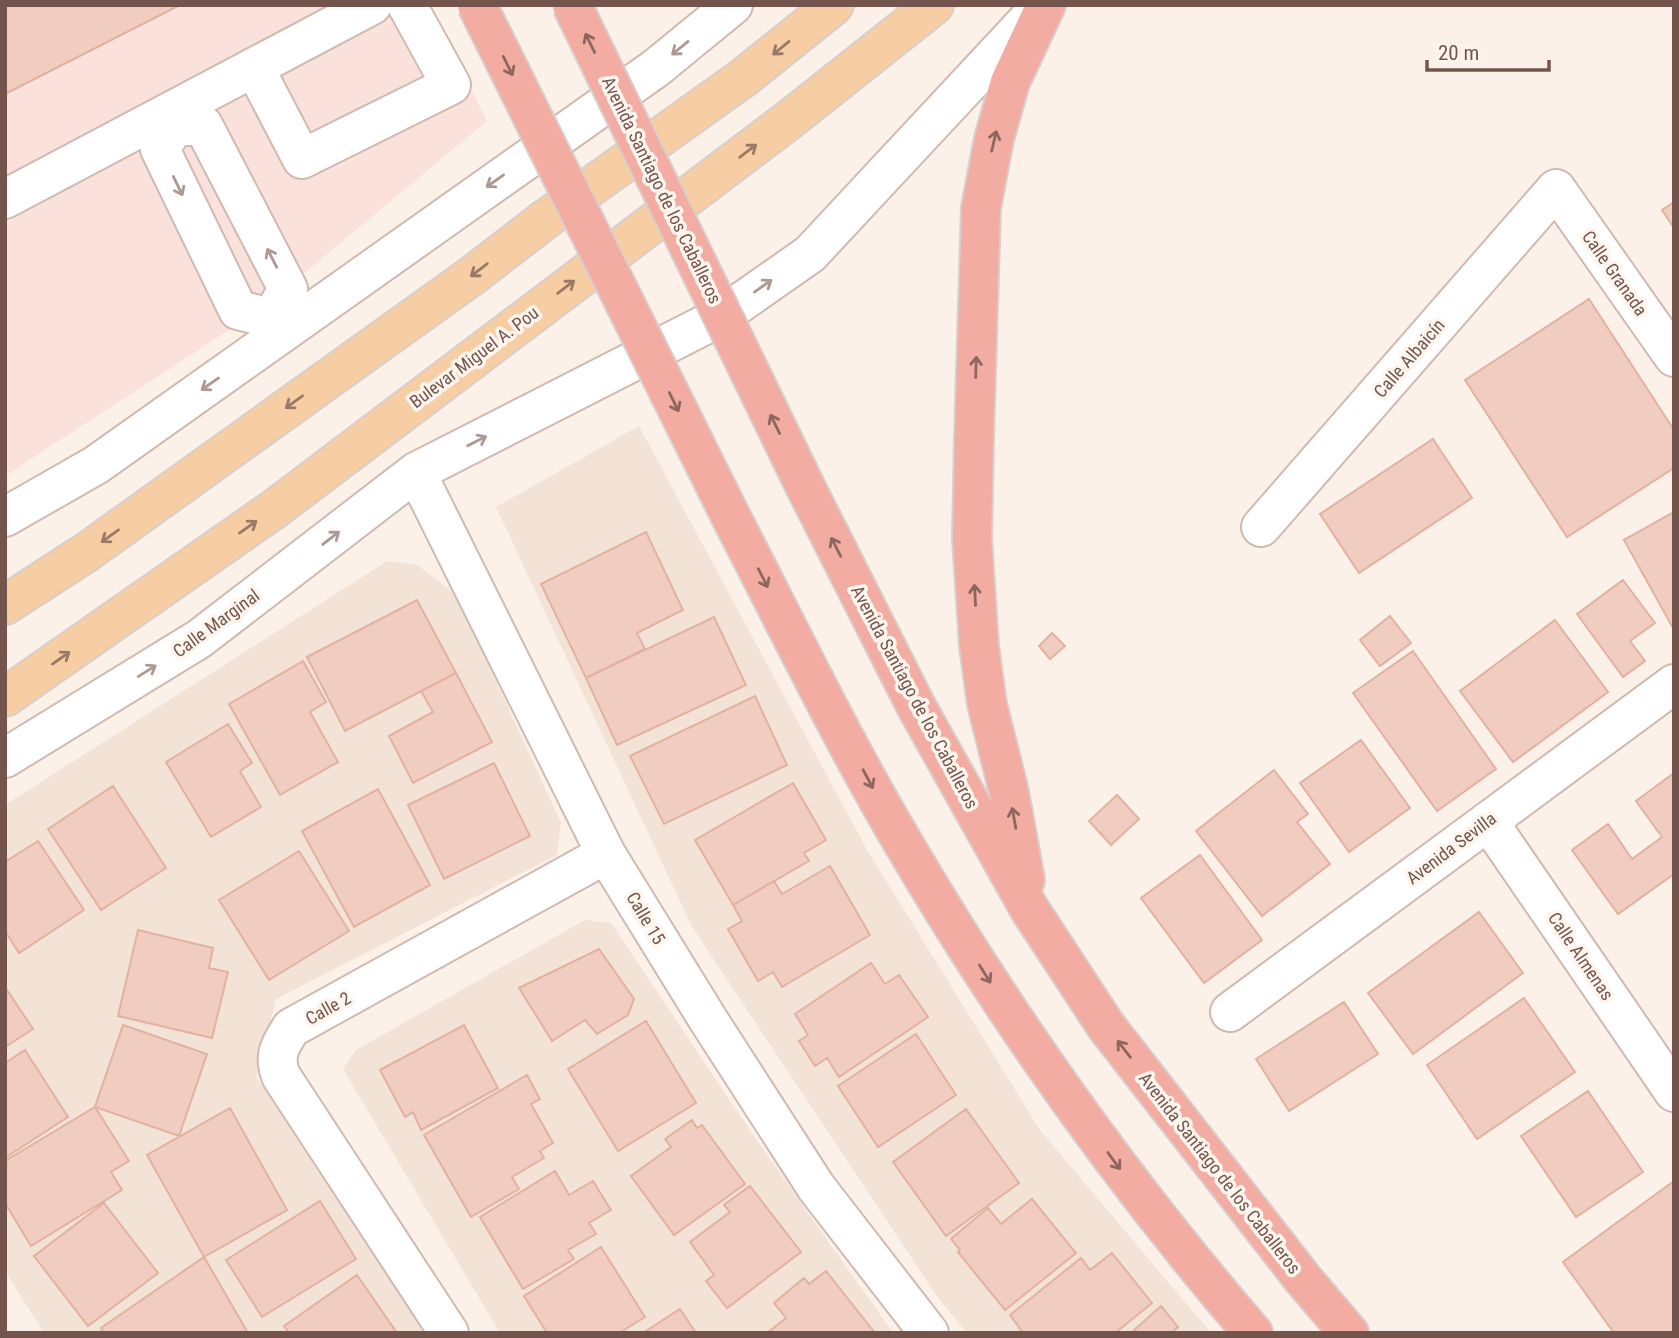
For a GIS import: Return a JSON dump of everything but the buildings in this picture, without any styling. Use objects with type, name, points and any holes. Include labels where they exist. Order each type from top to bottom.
[{"type":"highway","points":[[477,5],[731,517],[902,840],[1031,1048],[1119,1169],[1205,1278],[1253,1333]]},
{"type":"highway","name":"Avenida Santiago de los Caballeros","points":[[572,5],[805,486],[916,706],[1030,910],[1106,1026],[1303,1279],[1349,1333]]},
{"type":"highway","points":[[1030,910],[1009,792],[987,705],[979,646],[972,538],[981,208],[994,139],[1010,82],[1044,5]]},
{"type":"main road","points":[[5,606],[87,552],[472,275],[743,78],[834,5]]},
{"type":"main road","name":"Bulevar Miguel A. Pou","points":[[5,697],[273,510],[789,120],[934,5]]},
{"type":"street","points":[[5,199],[172,119],[254,67],[372,5]]},
{"type":"street","points":[[254,67],[302,159],[451,85],[407,5]]},
{"type":"street","points":[[5,517],[96,465],[275,326],[656,68],[733,5]]},
{"type":"street","name":"Calle Marginal","points":[[5,758],[200,639],[416,472],[720,317],[810,254],[1044,5]]},
{"type":"street","points":[[172,119],[203,125],[288,289],[275,326]]},
{"type":"street","points":[[172,119],[159,149],[238,310],[275,326]]},
{"type":"street","name":"Calle Granada","points":[[1556,189],[1674,357]]},
{"type":"street","name":"Calle Albaicín","points":[[1261,527],[1556,189]]},
{"type":"street","name":"Calle 15","points":[[416,472],[606,854],[709,1021],[817,1188],[929,1333]]},
{"type":"street","name":"Avenida Sevilla","points":[[1230,1012],[1674,684]]},
{"type":"street","name":"Calle Almenas","points":[[1488,821],[1674,1092]]},
{"type":"street","name":"Calle 2","points":[[449,1333],[281,1076],[276,1064],[277,1051],[291,1028],[606,854]]},
{"type":"shaded area","points":[[5,5],[430,5],[487,121],[260,310],[5,476]]},
{"type":"shaded area","points":[[639,426],[867,850],[1040,1130],[1211,1333],[967,1333],[936,1295],[691,925],[496,507]]},
{"type":"shaded area","points":[[387,561],[417,565],[456,594],[561,823],[557,855],[276,999],[256,1077],[425,1333],[44,1333],[5,1271],[5,805]]},
{"type":"shaded area","points":[[585,920],[611,923],[753,1135],[893,1333],[500,1333],[343,1069],[356,1050]]}]
